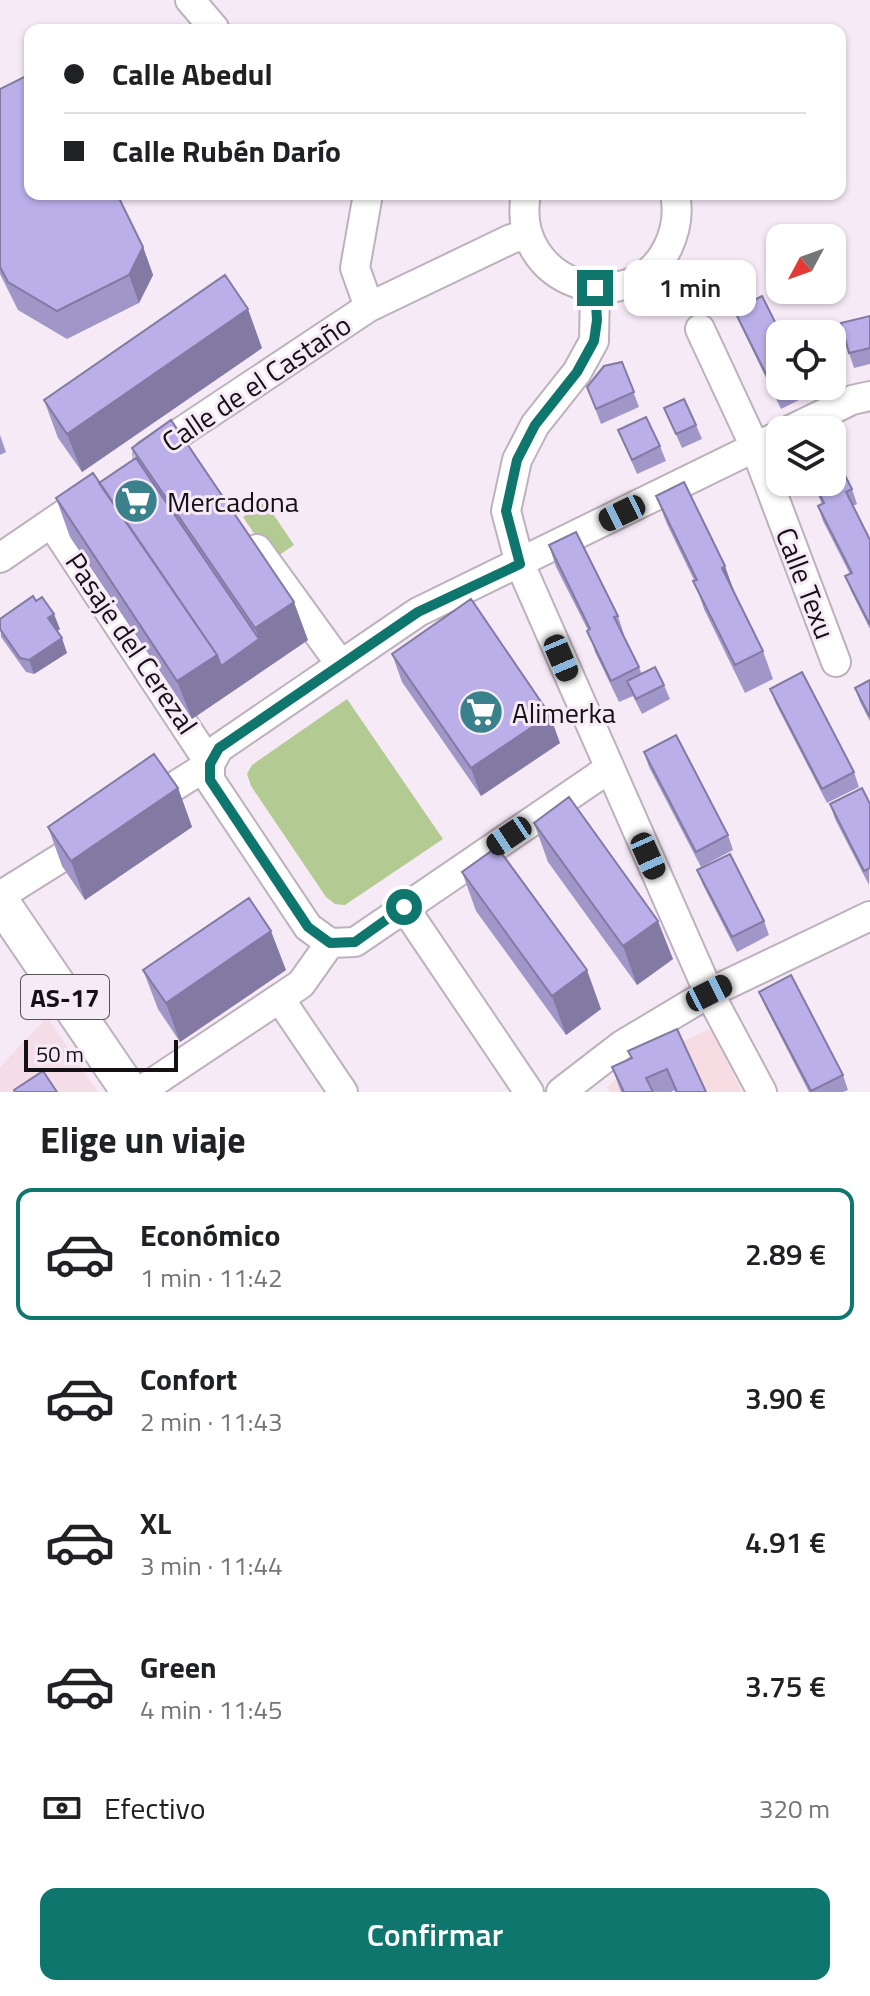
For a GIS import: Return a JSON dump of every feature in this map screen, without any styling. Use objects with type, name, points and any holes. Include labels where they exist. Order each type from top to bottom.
[{"type":"main road","name":"AS-17","points":[[0,899],[130,1092]]},
{"type":"street","points":[[190,0],[211,24]]},
{"type":"street","points":[[367,200],[355,268],[369,307]]},
{"type":"street","points":[[525,200],[527,235],[537,256],[553,272],[573,283],[595,288],[622,285],[645,274],[663,256],[675,232],[676,200]]},
{"type":"street","name":"Calle de el Castaño","points":[[0,558],[174,436],[369,307],[511,239],[527,235]]},
{"type":"street","points":[[595,288],[597,320],[594,341],[577,372],[535,425],[517,460],[506,511],[520,564],[709,993],[762,1092]]},
{"type":"street","name":"Calle Texu","points":[[700,329],[766,438]]},
{"type":"street","points":[[819,416],[852,400],[870,396]]},
{"type":"street","points":[[174,436],[193,461]]},
{"type":"street","points":[[0,899],[210,764],[219,748],[418,612],[766,442]]},
{"type":"street","name":"Calle Texu","points":[[785,496],[836,662]]},
{"type":"street","name":"Pasaje del Cerezal","points":[[52,524],[210,764],[210,780],[226,805],[308,927],[330,943]]},
{"type":"street","points":[[239,525],[341,665]]},
{"type":"street","points":[[139,1092],[301,984],[330,943],[355,942],[610,768]]},
{"type":"street","points":[[404,907],[529,1092]]},
{"type":"street","points":[[561,1092],[622,1045],[709,993],[870,916]]},
{"type":"street","points":[[280,999],[343,1092]]},
{"type":"shaded area","points":[[47,1017],[98,1092],[0,1092],[0,1067]]},
{"type":"shaded area","points":[[711,1028],[742,1092],[610,1092],[607,1087],[636,1063]]},
{"type":"green space","points":[[265,502],[294,545],[272,560],[243,517]]},
{"type":"green space","points":[[347,699],[443,839],[345,905],[335,904],[326,897],[251,786],[247,774],[252,765]]},
{"type":"building","points":[[24,77],[24,200],[120,200],[143,247],[129,275],[57,311],[8,282],[0,267],[0,89]]},
{"type":"building","points":[[225,275],[248,309],[67,434],[44,400]]},
{"type":"building","points":[[762,296],[774,320],[766,320],[766,374],[734,310]]},
{"type":"building","points":[[870,316],[870,348],[849,353],[846,322]]},
{"type":"building","points":[[622,362],[634,392],[596,409],[587,387],[604,366]]},
{"type":"building","points":[[684,399],[696,425],[676,434],[664,408]]},
{"type":"building","points":[[646,417],[660,446],[632,460],[618,430]]},
{"type":"building","points":[[171,420],[294,602],[255,628],[132,448]]},
{"type":"building","points":[[136,458],[259,639],[221,666],[217,655],[99,483]]},
{"type":"building","points":[[93,473],[217,655],[177,681],[56,498]]},
{"type":"building","points":[[846,477],[852,489],[846,492]]},
{"type":"building","points":[[684,482],[763,651],[735,665],[693,581],[697,580],[656,496]]},
{"type":"building","points":[[846,492],[870,540],[870,625],[845,576],[852,573],[818,506],[824,503],[821,496],[846,496]]},
{"type":"building","points":[[576,532],[618,616],[614,617],[639,667],[611,681],[587,631],[590,629],[549,545]]},
{"type":"building","points":[[33,596],[36,601],[42,597],[54,614],[48,618],[62,638],[29,660],[20,658],[0,629],[0,619]]},
{"type":"building","name":"Alimerka","points":[[471,599],[550,715],[471,768],[392,654]]},
{"type":"building","points":[[655,667],[664,685],[636,699],[627,681]]},
{"type":"building","points":[[802,672],[854,772],[822,789],[770,689]]},
{"type":"building","points":[[870,680],[870,717],[855,688]]},
{"type":"building","points":[[676,735],[728,835],[696,852],[644,752]]},
{"type":"building","points":[[154,754],[178,788],[71,861],[48,827]]},
{"type":"building","points":[[862,788],[870,804],[870,868],[864,871],[830,804]]},
{"type":"building","points":[[569,797],[658,921],[623,946],[534,823]]},
{"type":"building","points":[[497,847],[587,970],[552,996],[462,872]]},
{"type":"building","points":[[730,854],[764,921],[732,937],[697,870]]},
{"type":"building","points":[[249,898],[271,931],[166,1003],[143,970]]},
{"type":"building","points":[[791,975],[843,1075],[811,1091],[759,992]]},
{"type":"building","points":[[677,1029],[706,1092],[677,1092],[667,1069],[646,1078],[653,1092],[624,1092],[612,1067],[632,1058],[628,1051]]},
{"type":"building","points":[[43,1071],[57,1092],[15,1092],[14,1090]]},
{"type":"place","name":"Mercadona","points":[[136,501]]},
{"type":"place","name":"Alimerka","points":[[481,712]]},
{"type":"route","points":[[404,907],[355,942],[330,943],[308,927],[210,780],[210,764],[219,748],[418,612],[520,564],[506,511],[517,460],[535,425],[577,372],[594,341],[597,320],[595,288]]}]
